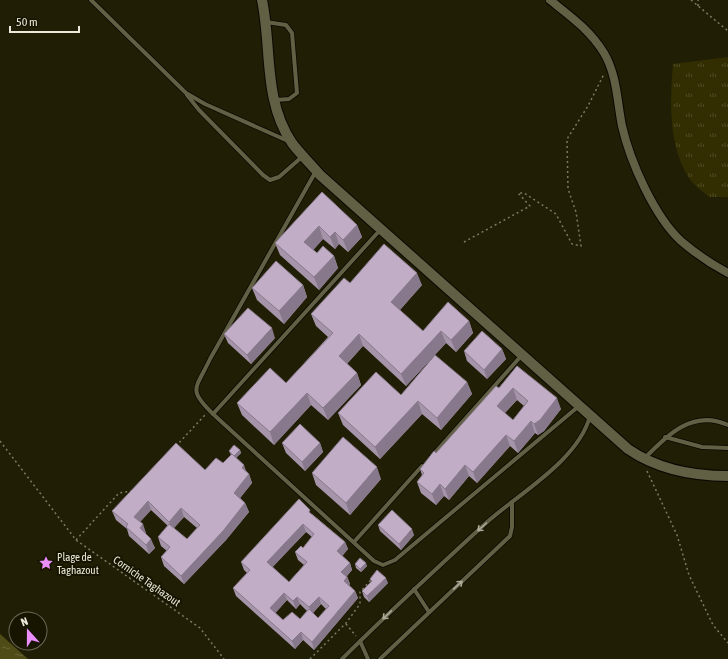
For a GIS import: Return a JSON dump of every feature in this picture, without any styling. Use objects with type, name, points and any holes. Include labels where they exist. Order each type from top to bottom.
[{"type":"street","points":[[262,0],[266,22],[269,75],[273,100],[292,143],[317,171],[578,406],[641,457],[665,468],[688,473],[728,476]]},
{"type":"street","points":[[550,0],[585,28],[604,54],[613,76],[622,125],[632,158],[660,215],[680,240],[707,262],[728,273]]},
{"type":"lane","points":[[91,0],[186,94],[199,110],[263,175],[270,180],[279,177],[303,156]]},
{"type":"lane","points":[[266,22],[286,25],[292,33],[297,93],[290,99],[273,100]]},
{"type":"lane","points":[[186,94],[292,143]]},
{"type":"lane","points":[[317,171],[210,359],[196,388],[196,396],[213,414],[354,542],[380,565],[386,565],[395,560],[578,406]]},
{"type":"lane","points":[[213,414],[381,229]]},
{"type":"lane","points":[[354,542],[522,355]]},
{"type":"lane","points":[[342,659],[414,589],[512,502],[536,485],[562,460],[587,428],[590,416]]},
{"type":"lane","points":[[641,457],[678,428],[700,420],[714,421],[728,426]]},
{"type":"lane","points":[[665,437],[702,447],[728,448]]},
{"type":"lane","points":[[380,659],[510,536],[513,516],[512,502]]},
{"type":"lane","points":[[414,589],[429,612]]},
{"type":"lane","points":[[360,641],[368,659]]},
{"type":"path","points":[[691,0],[728,31]]},
{"type":"path","points":[[698,0],[698,6]]},
{"type":"path","points":[[464,242],[530,206],[518,193],[524,193],[556,214],[572,244],[581,246],[576,212],[568,189],[567,139],[588,106],[599,81],[609,66]]},
{"type":"path","points":[[173,450],[209,410]]},
{"type":"path","name":"Corniche Taghazout","points":[[0,441],[76,540],[200,628],[224,659]]},
{"type":"path","points":[[641,457],[665,506],[677,535],[689,575],[712,625],[728,643]]},
{"type":"path","points":[[76,540],[119,492],[137,490]]},
{"type":"path","points":[[310,659],[346,623],[360,604],[360,592],[376,576],[380,565]]},
{"type":"path","points":[[346,623],[360,641]]},
{"type":"green space","points":[[728,57],[728,197],[709,197],[691,181],[682,165],[677,151],[671,108],[673,64]]},
{"type":"water","points":[[0,634],[8,641],[8,651],[19,651],[28,659],[0,659]]},
{"type":"building","points":[[322,192],[357,225],[343,240],[335,232],[330,237],[319,226],[304,242],[317,253],[323,246],[334,256],[314,277],[275,243]]},
{"type":"building","points":[[384,244],[417,273],[391,302],[423,331],[448,302],[469,321],[451,340],[441,331],[401,374],[359,334],[339,356],[357,373],[323,408],[307,393],[270,432],[237,403],[270,368],[286,383],[333,333],[311,314],[344,278],[350,283]]},
{"type":"building","points":[[276,261],[303,285],[279,311],[252,288]]},
{"type":"building","points":[[248,308],[272,328],[247,355],[224,334]]},
{"type":"building","points":[[482,331],[502,349],[484,370],[464,351]]},
{"type":"building","points":[[435,355],[467,382],[437,418],[418,401],[375,447],[338,413],[376,372],[401,395]]},
{"type":"building","points":[[517,366],[557,398],[540,420],[534,424],[531,421],[514,441],[506,435],[473,472],[465,465],[445,489],[440,484],[432,494],[417,482],[424,473],[420,469],[434,451],[436,453],[496,386],[499,388]],"holes":[[[513,388],[528,401],[513,420],[497,406]]]},
{"type":"building","points":[[300,424],[320,443],[302,462],[282,443]]},
{"type":"building","points":[[343,437],[377,467],[346,503],[312,473]]},
{"type":"building","points":[[176,443],[205,470],[216,458],[223,463],[232,454],[244,465],[242,468],[249,474],[234,493],[245,503],[223,531],[181,576],[161,557],[170,547],[158,537],[169,524],[187,539],[200,525],[181,508],[169,522],[148,501],[134,517],[143,524],[140,528],[151,539],[146,545],[126,527],[128,524],[112,511]]},
{"type":"building","points":[[234,445],[240,450],[234,456],[229,451]]},
{"type":"building","points":[[299,499],[310,510],[309,512],[345,542],[337,551],[350,563],[341,572],[347,577],[344,581],[355,591],[312,642],[301,632],[292,641],[233,588],[250,570],[241,562]],"holes":[[[303,524],[314,534],[303,548],[301,546],[295,552],[307,562],[289,582],[267,562]],[[284,593],[293,601],[297,597],[309,607],[319,597],[329,606],[318,618],[309,609],[300,619],[292,612],[283,620],[270,608]]]},
{"type":"building","points":[[392,510],[412,529],[399,544],[378,525]]},
{"type":"building","points":[[360,558],[366,563],[360,569],[355,564]]},
{"type":"building","points":[[377,570],[386,578],[367,596],[362,591],[372,581],[370,579]]},
{"type":"place","name":"Plage de Taghazout","points":[[46,563]]}]
